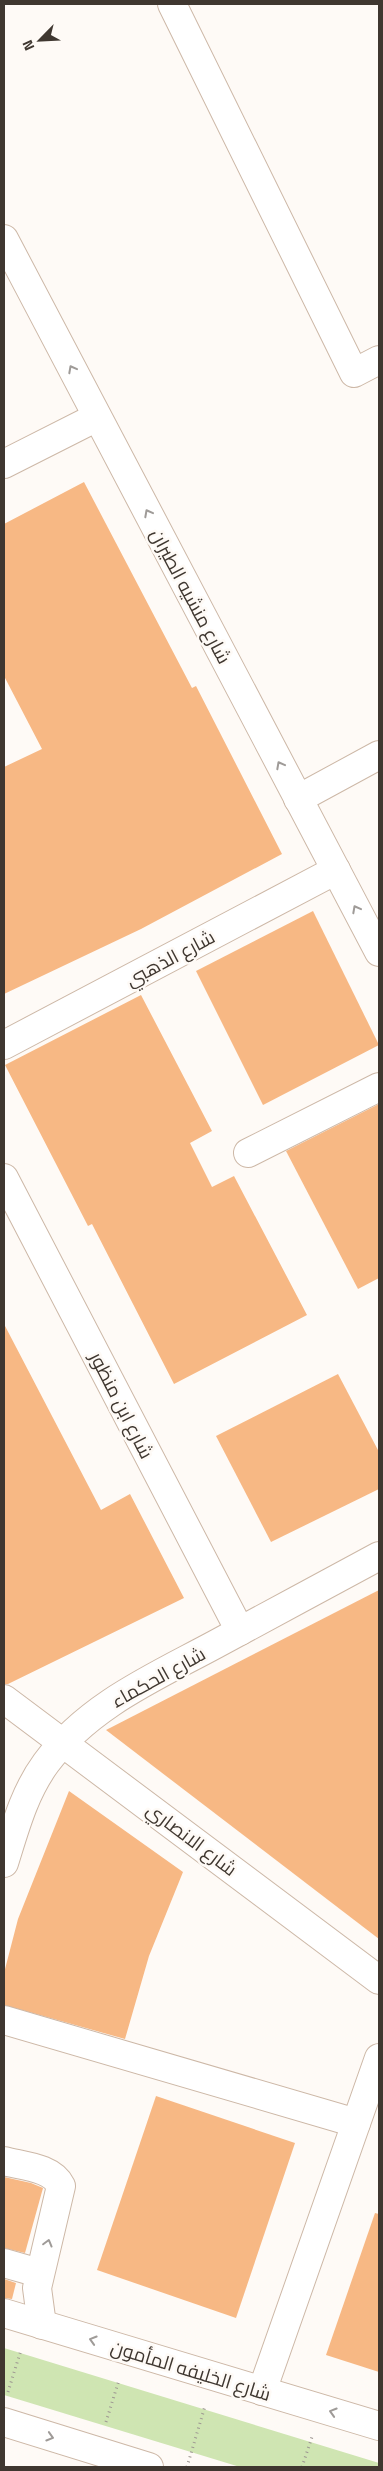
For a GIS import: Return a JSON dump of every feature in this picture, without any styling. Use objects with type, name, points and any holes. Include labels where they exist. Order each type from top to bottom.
[{"type":"street","points":[[172,4],[354,373],[379,360]]},
{"type":"street","name":"شارع منشيه الطيران","points":[[4,239],[379,952]]},
{"type":"street","points":[[4,464],[97,416]]},
{"type":"street","points":[[298,799],[379,755]]},
{"type":"street","name":"شارع الذهبي","points":[[4,1045],[336,870]]},
{"type":"street","points":[[248,1153],[379,1087]]},
{"type":"street","name":"شارع ابن منظور","points":[[4,1178],[240,1631]]},
{"type":"street","name":"شارع الحكماء","points":[[4,1863],[20,1809],[31,1785],[62,1743],[84,1722],[107,1704],[379,1556]]},
{"type":"street","name":"شارع الانصاري","points":[[4,1699],[379,1980]]},
{"type":"street","points":[[4,2020],[356,2124]]},
{"type":"street","points":[[262,2391],[379,2058]]},
{"type":"street","points":[[4,2161],[48,2172],[58,2180],[61,2186],[40,2274],[36,2323]]},
{"type":"street","points":[[4,2263],[40,2274]]},
{"type":"street","name":"شارع الخليفه المأمون","points":[[4,2313],[379,2426]]},
{"type":"street","points":[[5,2410],[97,2451],[149,2467]]},
{"type":"path","points":[[5,2410],[36,2323]]},
{"type":"path","points":[[97,2451],[128,2351]]},
{"type":"path","points":[[186,2467],[214,2376]]},
{"type":"green space","points":[[4,2348],[379,2463],[379,2467],[240,2467],[4,2395]]},
{"type":"building","points":[[84,482],[192,688],[196,686],[282,854],[141,929],[4,994],[4,767],[42,749],[4,676],[4,524]]},
{"type":"building","points":[[313,911],[379,1045],[263,1105],[196,971]]},
{"type":"building","points":[[141,995],[212,1131],[190,1143],[212,1187],[234,1176],[307,1315],[174,1384],[92,1224],[88,1226],[5,1065]]},
{"type":"building","points":[[379,1104],[379,1278],[358,1289],[286,1151]]},
{"type":"building","points":[[4,1324],[101,1510],[130,1494],[184,1598],[8,1684],[4,1684]]},
{"type":"building","points":[[338,1374],[379,1452],[379,1489],[271,1542],[216,1436]]},
{"type":"building","points":[[379,1590],[379,1939],[106,1730]]},
{"type":"building","points":[[69,1791],[183,1872],[149,1956],[125,2039],[4,2005],[4,1973],[18,1919]]},
{"type":"building","points":[[156,2096],[295,2143],[236,2318],[97,2270]]},
{"type":"building","points":[[4,2177],[31,2183],[43,2188],[25,2253],[4,2248]]},
{"type":"building","points":[[375,2213],[379,2214],[379,2372],[326,2355]]},
{"type":"building","points":[[4,2279],[16,2283],[12,2299],[4,2298]]}]
